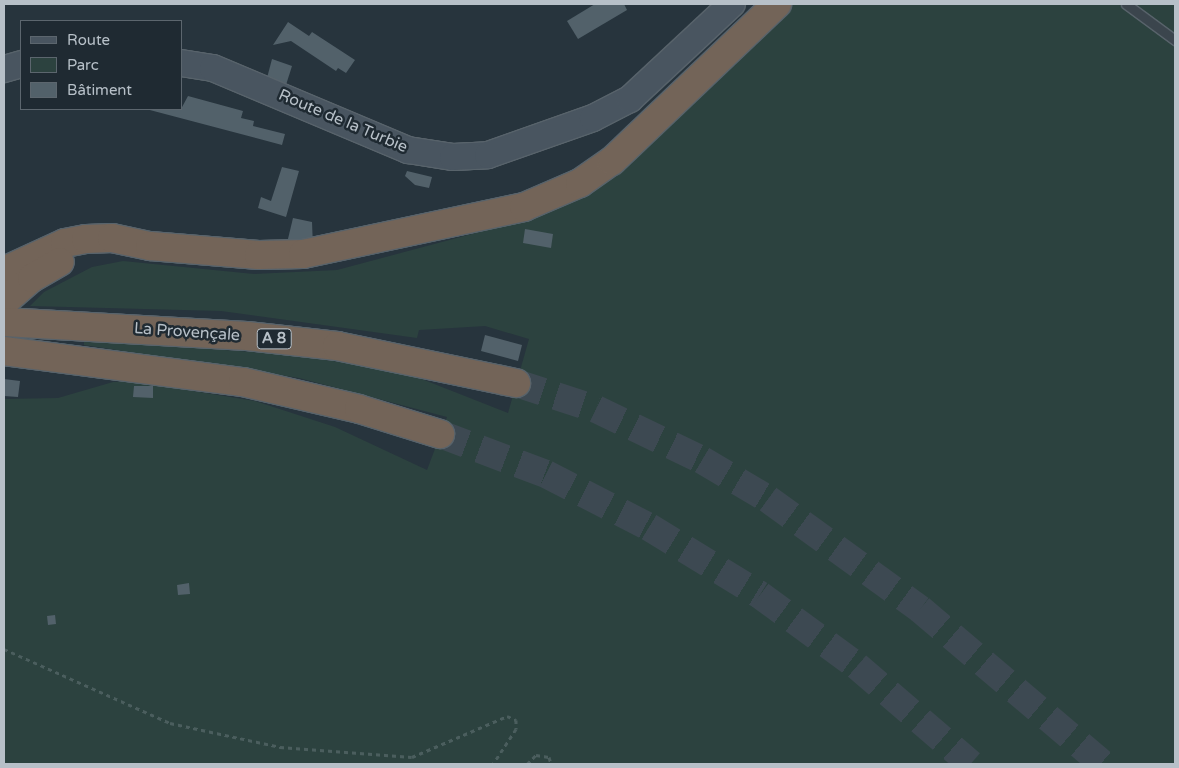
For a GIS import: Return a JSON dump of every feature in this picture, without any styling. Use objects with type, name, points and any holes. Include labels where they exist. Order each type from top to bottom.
[{"type":"highway","points":[[4,271],[65,243],[86,239],[112,238],[150,246],[259,255],[304,254],[524,207],[580,183],[612,161],[762,14],[777,4]]},
{"type":"highway","points":[[4,302],[32,278],[66,259],[150,246]]},
{"type":"highway","name":"La Provençale","points":[[16,323],[247,336],[336,346],[516,384]]},
{"type":"highway","points":[[15,352],[243,382],[358,408],[440,434]]},
{"type":"main road","name":"Route de la Turbie","points":[[182,63],[221,71],[408,150],[470,157],[507,151],[613,109],[652,79],[712,14],[732,4]]},
{"type":"main road","points":[[4,69],[20,64]]},
{"type":"lane","points":[[1126,4],[1175,40]]},
{"type":"path","points":[[4,649],[170,723],[280,747],[412,756],[507,716],[516,720],[516,729],[493,764]]},
{"type":"path","points":[[527,764],[536,755],[549,757],[550,764]]},
{"type":"green space","points":[[792,4],[1175,4],[1175,764],[4,764],[4,399],[58,398],[113,382],[132,381],[255,401],[335,427],[427,470],[447,417],[299,378],[84,345],[84,340],[280,354],[371,366],[414,376],[508,413],[529,339],[485,326],[419,330],[417,338],[221,311],[30,306],[44,292],[92,267],[123,261],[254,274],[337,270],[517,222],[778,20]]},
{"type":"building","points":[[595,4],[624,4],[627,10],[578,39],[567,21]]},
{"type":"building","points":[[288,22],[309,36],[312,32],[355,60],[346,73],[338,68],[336,71],[291,41],[273,45]]},
{"type":"building","points":[[272,59],[292,66],[286,85],[267,78]]},
{"type":"building","points":[[188,96],[243,111],[241,118],[254,121],[253,126],[285,134],[282,145],[150,110],[182,110]]},
{"type":"building","points":[[282,167],[299,171],[286,217],[258,208],[261,197],[271,201]]},
{"type":"building","points":[[407,171],[432,177],[429,188],[415,185],[405,176]]},
{"type":"building","points":[[293,218],[312,222],[313,247],[287,243]]},
{"type":"building","points":[[525,229],[553,234],[551,248],[523,243]]},
{"type":"building","points":[[485,335],[522,345],[518,361],[481,351]]},
{"type":"building","points":[[4,379],[20,381],[18,397],[4,396]]},
{"type":"building","points":[[134,386],[153,386],[153,398],[133,397]]},
{"type":"building","points":[[189,583],[190,594],[178,595],[177,585]]},
{"type":"building","points":[[55,615],[56,624],[48,625],[47,616]]},
{"type":"tunnel","points":[[516,383],[596,409],[702,460],[768,499],[920,609],[1103,764]]},
{"type":"tunnel","points":[[440,434],[546,474],[649,527],[760,595],[857,666],[971,764]]}]
